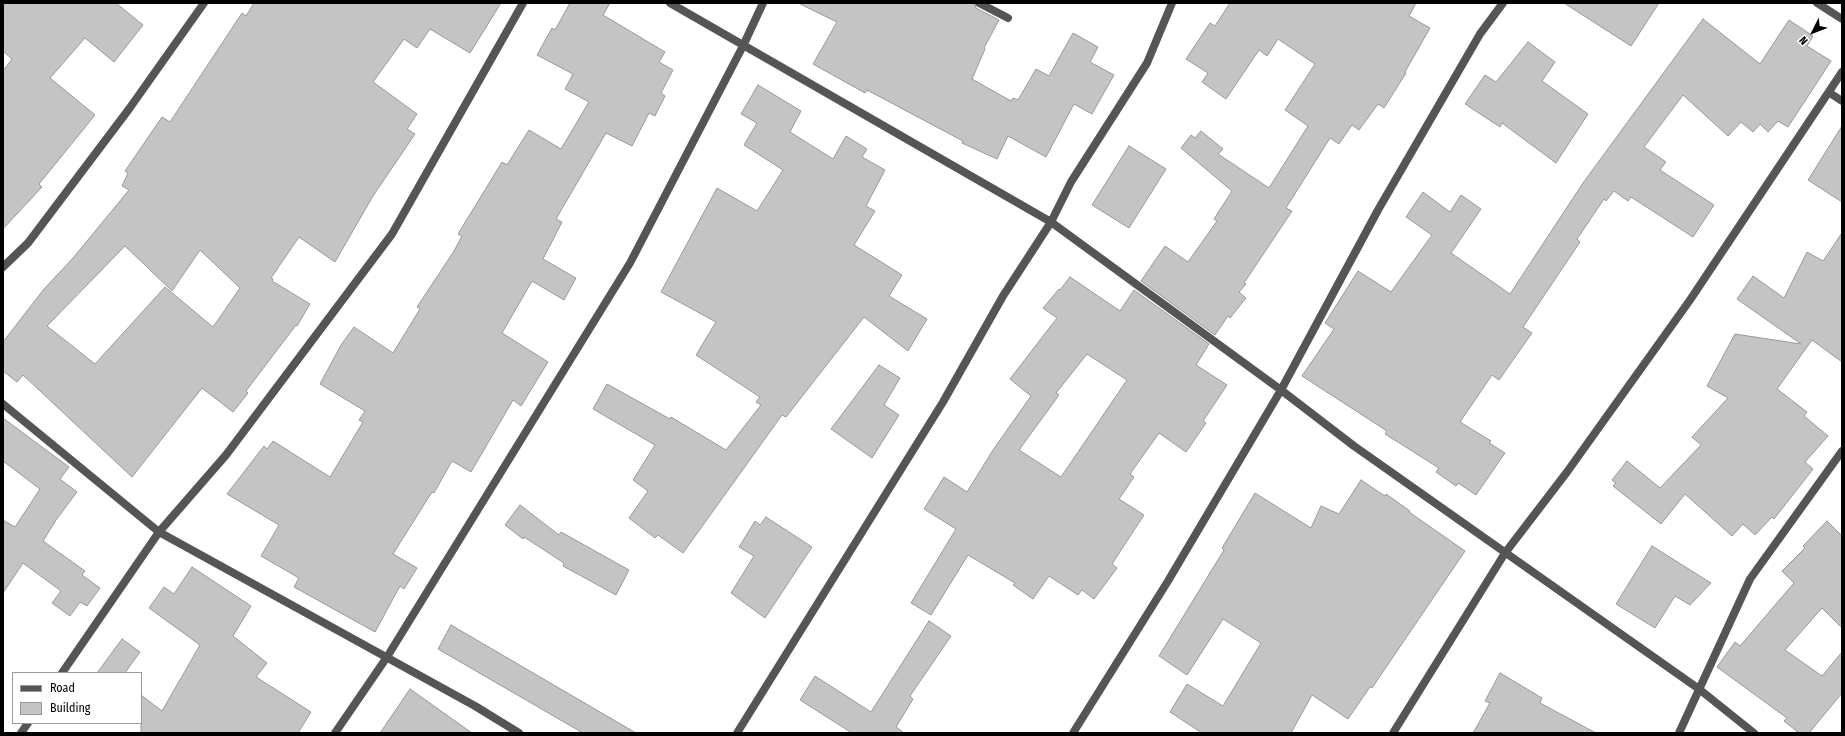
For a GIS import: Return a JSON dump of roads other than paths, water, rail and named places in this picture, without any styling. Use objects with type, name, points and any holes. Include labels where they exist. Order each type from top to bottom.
[{"type":"street","points":[[3,267],[28,243],[129,109],[204,3]]},
{"type":"street","points":[[63,672],[159,532],[226,455],[392,234],[523,3]]},
{"type":"street","points":[[670,3],[742,46],[1051,222],[1281,390],[1354,446],[1699,689],[1754,733]]},
{"type":"street","points":[[335,733],[387,657],[630,263],[763,3]]},
{"type":"street","points":[[979,3],[1008,18]]},
{"type":"street","points":[[737,733],[942,402],[1003,296],[1051,222],[1071,182],[1147,62],[1172,3]]},
{"type":"street","points":[[1073,733],[1168,581],[1281,390],[1382,203],[1480,34],[1503,3]]},
{"type":"street","points":[[1817,3],[1842,18]]},
{"type":"street","points":[[1393,733],[1505,553],[1567,472],[1685,306],[1842,72]]},
{"type":"street","points":[[1830,92],[1842,101]]},
{"type":"street","points":[[3,404],[159,532],[475,706],[518,733]]},
{"type":"street","points":[[1679,733],[1750,579],[1842,451]]},
{"type":"street","points":[[21,733],[27,724]]}]
